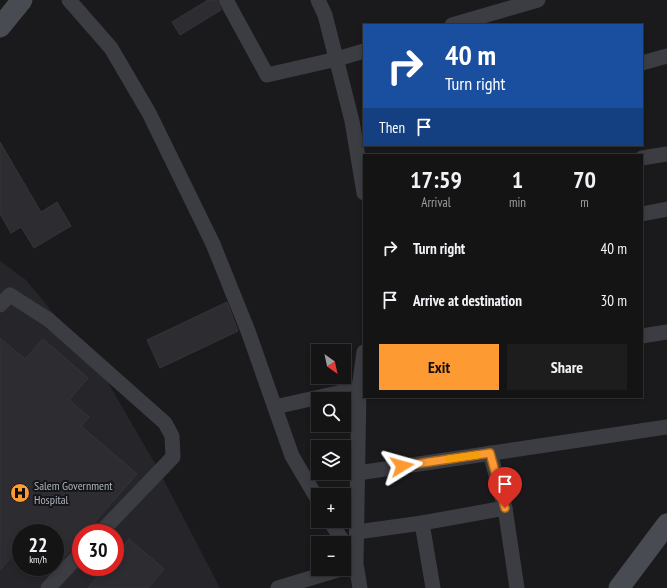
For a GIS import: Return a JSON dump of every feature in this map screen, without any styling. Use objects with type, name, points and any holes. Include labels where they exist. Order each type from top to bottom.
[{"type":"street","points":[[69,0],[111,48],[149,112],[213,244],[248,331],[292,456],[311,488]]},
{"type":"street","points":[[226,0],[267,75],[363,51]]},
{"type":"street","points":[[318,0],[325,15],[352,121],[360,142],[363,180]]},
{"type":"street","points":[[455,24],[538,0]]},
{"type":"street","points":[[0,27],[20,1]]},
{"type":"street","points":[[643,63],[667,56]]},
{"type":"street","points":[[643,158],[667,154]]},
{"type":"street","points":[[643,214],[667,209]]},
{"type":"street","points":[[0,305],[10,294],[49,320],[165,423],[172,436],[173,457],[109,524]]},
{"type":"street","points":[[643,336],[667,332]]},
{"type":"street","points":[[351,561],[357,532],[363,370]]},
{"type":"street","points":[[274,406],[362,387]]},
{"type":"street","points":[[358,473],[667,427]]},
{"type":"street","points":[[490,453],[505,508],[517,588]]},
{"type":"street","points":[[357,532],[422,523],[505,508]]},
{"type":"street","points":[[422,523],[433,588]]},
{"type":"street","points":[[619,588],[667,524]]},
{"type":"street","points":[[48,588],[72,563]]},
{"type":"street","points":[[351,568],[360,588]]},
{"type":"street","points":[[278,588],[318,576]]},
{"type":"shaded area","points":[[0,261],[26,280],[103,374],[157,467],[220,588],[0,588]]},
{"type":"building","points":[[208,0],[217,0],[221,10],[180,35],[172,22]]},
{"type":"building","points":[[0,142],[41,212],[57,202],[71,226],[34,248],[21,227],[11,233],[0,214]]},
{"type":"building","points":[[227,302],[238,331],[160,368],[147,340]]},
{"type":"building","points":[[0,338],[25,359],[43,339],[88,378],[69,400],[89,417],[81,426],[137,474],[93,524],[72,524],[72,548],[64,557],[64,524],[12,524],[12,556],[0,570]]},
{"type":"building","points":[[129,539],[164,569],[148,588],[88,588],[98,576],[124,576],[124,545]]},
{"type":"slow traffic","points":[[448,459],[477,455]]},
{"type":"place","name":"Salem Government Hospital","points":[[20,493]]},
{"type":"route","points":[[402,466],[490,453],[505,508]]}]
